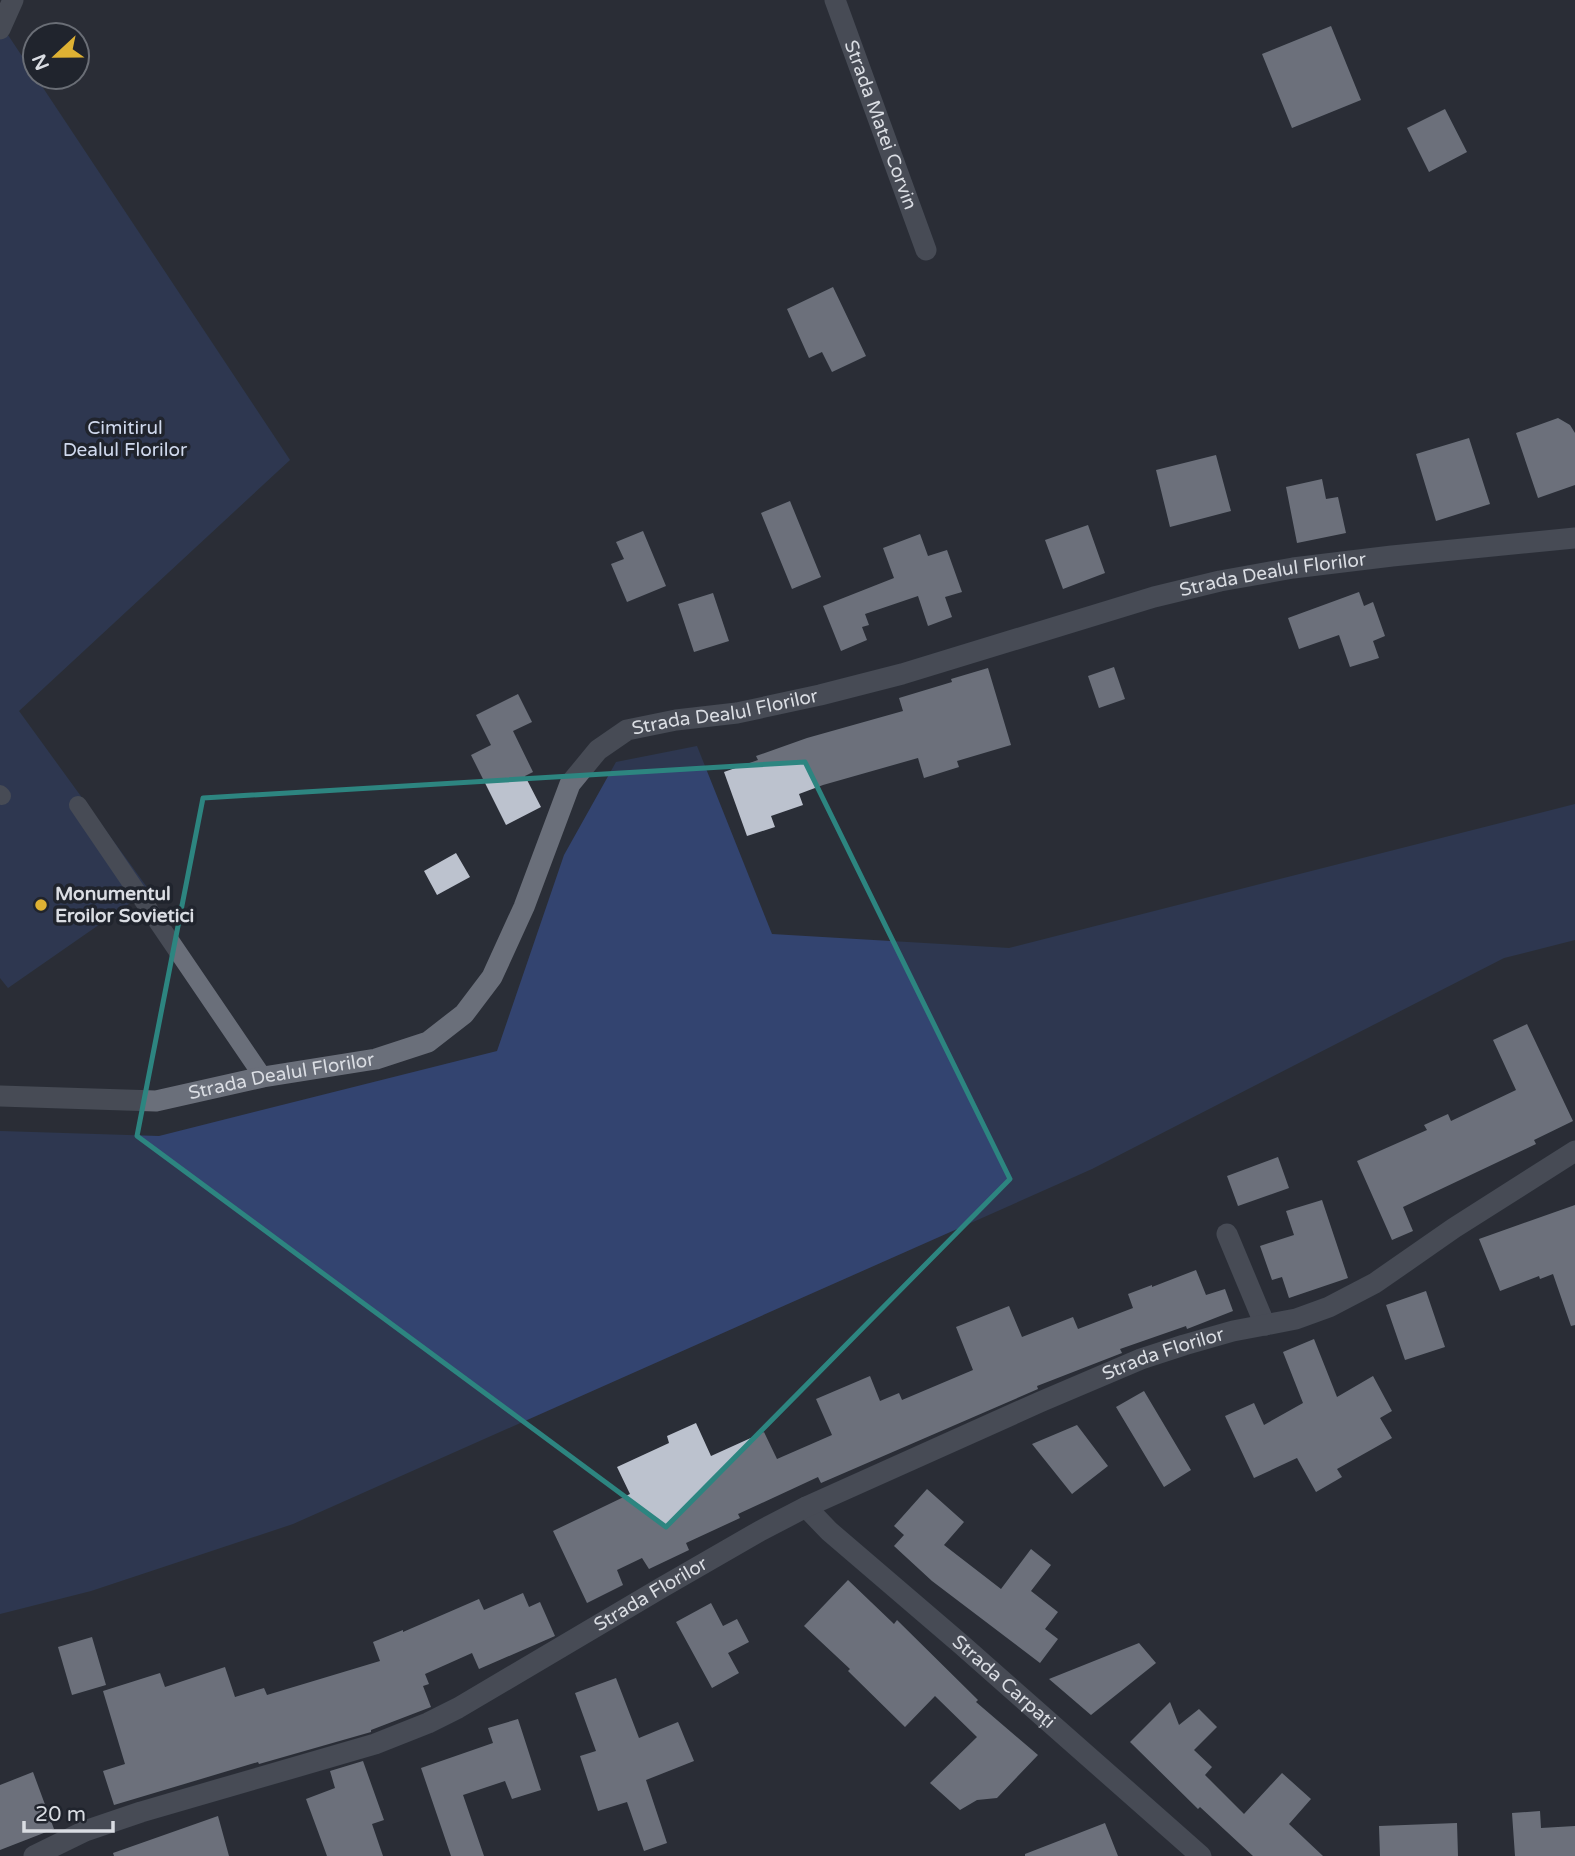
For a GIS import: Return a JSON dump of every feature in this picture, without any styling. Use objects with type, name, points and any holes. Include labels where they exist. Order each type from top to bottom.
[{"type":"street","points":[[0,29],[13,0]]},
{"type":"street","name":"Strada Matei Corvin","points":[[835,0],[926,250]]},
{"type":"street","name":"Strada Dealul Florilor","points":[[0,1096],[156,1101],[263,1077],[376,1059],[428,1042],[464,1014],[492,977],[524,907],[570,784],[598,750],[627,730],[676,720],[737,713],[820,695],[902,674],[1154,597],[1220,580],[1293,568],[1575,538]]},
{"type":"street","name":"Strada Florilor","points":[[34,1856],[85,1831],[141,1812],[375,1744],[428,1723],[806,1507],[1141,1359],[1184,1345],[1296,1319],[1329,1307],[1374,1283],[1575,1151]]},
{"type":"street","points":[[1227,1234],[1265,1325]]},
{"type":"street","name":"Strada Carpați","points":[[806,1507],[829,1531],[1201,1856]]},
{"type":"lane","points":[[78,805],[263,1077]]},
{"type":"highlighted area","points":[[805,762],[1010,1179],[666,1527],[137,1136],[203,798]]},
{"type":"green space","name":"Cimitirul Dealul Florilor","points":[[0,23],[21,55],[21,91],[45,91],[290,460],[19,711],[149,890],[8,988],[0,978]]},
{"type":"green space","points":[[697,746],[772,934],[1009,948],[1575,804],[1575,940],[1504,958],[1092,1169],[293,1524],[91,1591],[0,1614],[0,1131],[159,1136],[497,1051],[564,855],[616,762]]},
{"type":"building","points":[[1331,26],[1361,100],[1292,128],[1262,54]]},
{"type":"building","points":[[1445,109],[1467,152],[1429,172],[1407,128]]},
{"type":"building","points":[[833,287],[866,356],[832,372],[822,352],[809,358],[787,309]]},
{"type":"building","points":[[1558,418],[1570,425],[1575,433],[1575,485],[1538,498],[1516,433]]},
{"type":"building","points":[[1469,438],[1490,504],[1436,521],[1416,454]]},
{"type":"building","points":[[1216,455],[1231,511],[1170,527],[1156,470]]},
{"type":"building","points":[[1322,479],[1326,499],[1338,497],[1346,533],[1297,543],[1286,487]]},
{"type":"building","points":[[790,501],[821,577],[792,589],[761,513]]},
{"type":"building","points":[[1088,525],[1105,573],[1063,589],[1045,540]]},
{"type":"building","points":[[643,531],[666,586],[627,602],[611,564],[624,559],[616,542]]},
{"type":"building","points":[[920,534],[928,556],[947,550],[962,592],[945,597],[952,617],[928,626],[918,596],[865,614],[869,625],[862,627],[867,640],[841,651],[823,606],[894,578],[883,548]]},
{"type":"building","points":[[1359,592],[1364,606],[1373,602],[1385,636],[1373,641],[1379,658],[1350,667],[1339,635],[1299,649],[1288,618]]},
{"type":"building","points":[[713,593],[729,641],[694,652],[678,604]]},
{"type":"building","points":[[1114,667],[1125,699],[1099,708],[1088,676]]},
{"type":"building","points":[[988,668],[1011,745],[957,761],[959,767],[924,778],[918,758],[823,785],[799,794],[803,805],[771,816],[775,827],[747,836],[724,772],[758,760],[756,756],[807,738],[903,711],[899,698]]},
{"type":"building","points":[[518,694],[532,722],[513,731],[533,772],[525,776],[541,807],[506,825],[471,755],[491,745],[476,715]]},
{"type":"building","points":[[456,853],[470,877],[437,895],[424,871]]},
{"type":"building","points":[[1527,1024],[1573,1121],[1534,1140],[1536,1144],[1403,1207],[1413,1231],[1392,1240],[1357,1161],[1427,1130],[1424,1125],[1448,1114],[1451,1121],[1516,1090],[1493,1040]]},
{"type":"building","points":[[1278,1157],[1289,1188],[1238,1206],[1227,1176]]},
{"type":"building","points":[[1322,1200],[1348,1278],[1289,1298],[1282,1277],[1272,1280],[1260,1246],[1294,1235],[1286,1211]]},
{"type":"building","points":[[1575,1205],[1575,1325],[1571,1326],[1553,1274],[1540,1279],[1539,1276],[1500,1291],[1479,1239]]},
{"type":"building","points":[[1196,1270],[1206,1295],[1225,1289],[1233,1311],[1187,1329],[1186,1326],[1120,1349],[1122,1353],[1037,1386],[1038,1389],[821,1483],[818,1477],[738,1514],[740,1518],[686,1543],[689,1550],[649,1569],[642,1558],[617,1570],[623,1585],[587,1603],[553,1531],[630,1494],[617,1467],[669,1443],[667,1436],[696,1423],[711,1456],[764,1432],[777,1459],[832,1435],[816,1399],[870,1376],[880,1401],[899,1393],[902,1400],[973,1370],[956,1327],[1009,1306],[1022,1337],[1073,1317],[1078,1329],[1133,1308],[1128,1294]]},
{"type":"building","points":[[1426,1291],[1445,1347],[1405,1360],[1386,1305]]},
{"type":"building","points":[[1314,1339],[1337,1397],[1373,1376],[1392,1411],[1380,1418],[1392,1438],[1337,1469],[1342,1477],[1316,1492],[1297,1458],[1254,1478],[1225,1416],[1254,1403],[1264,1425],[1303,1403],[1283,1352]]},
{"type":"building","points":[[1144,1391],[1191,1470],[1164,1487],[1116,1407]]},
{"type":"building","points":[[1077,1425],[1108,1466],[1072,1494],[1032,1444]]},
{"type":"building","points":[[927,1489],[964,1522],[944,1545],[1001,1589],[1031,1549],[1051,1565],[1031,1591],[1058,1612],[1045,1629],[1058,1639],[1040,1663],[932,1581],[894,1546],[904,1535],[894,1526]]},
{"type":"building","points":[[848,1580],[894,1624],[897,1620],[978,1700],[976,1702],[1038,1755],[997,1798],[977,1800],[960,1810],[930,1783],[977,1737],[935,1696],[905,1727],[848,1671],[850,1669],[804,1626]]},
{"type":"building","points":[[523,1593],[529,1607],[540,1602],[555,1636],[479,1669],[472,1653],[425,1674],[429,1684],[423,1686],[431,1707],[371,1732],[114,1805],[103,1771],[125,1764],[103,1691],[160,1673],[165,1687],[225,1667],[235,1697],[264,1688],[267,1695],[380,1661],[373,1642],[479,1599],[484,1610]]},
{"type":"building","points":[[711,1603],[723,1626],[737,1619],[749,1642],[728,1653],[739,1673],[712,1688],[676,1622]]},
{"type":"building","points":[[92,1637],[106,1685],[72,1695],[58,1647]]},
{"type":"building","points":[[1139,1643],[1156,1663],[1091,1715],[1049,1679]]},
{"type":"building","points":[[616,1678],[639,1738],[678,1722],[694,1761],[646,1780],[667,1843],[644,1851],[627,1802],[598,1811],[580,1756],[596,1751],[575,1693]]},
{"type":"building","points":[[1170,1702],[1179,1725],[1199,1709],[1217,1727],[1194,1750],[1212,1767],[1205,1775],[1244,1814],[1282,1773],[1311,1799],[1289,1824],[1323,1856],[1253,1856],[1200,1807],[1198,1809],[1130,1742]]},
{"type":"building","points":[[518,1719],[541,1790],[512,1799],[505,1781],[463,1795],[484,1856],[451,1856],[421,1768],[493,1743],[488,1728]]},
{"type":"building","points":[[363,1761],[384,1820],[372,1824],[383,1856],[327,1856],[306,1799],[335,1788],[330,1771]]},
{"type":"building","points":[[33,1772],[54,1829],[0,1850],[0,1785]]},
{"type":"building","points":[[1540,1811],[1541,1828],[1575,1826],[1575,1856],[1515,1856],[1512,1813]]},
{"type":"building","points":[[218,1816],[229,1856],[114,1856],[113,1853]]},
{"type":"building","points":[[1105,1823],[1118,1856],[1025,1856],[1025,1854]]},
{"type":"building","points":[[1457,1823],[1458,1856],[1380,1856],[1379,1826]]},
{"type":"place","name":"Monumentul Eroilor Sovietici","points":[[41,905]]}]
